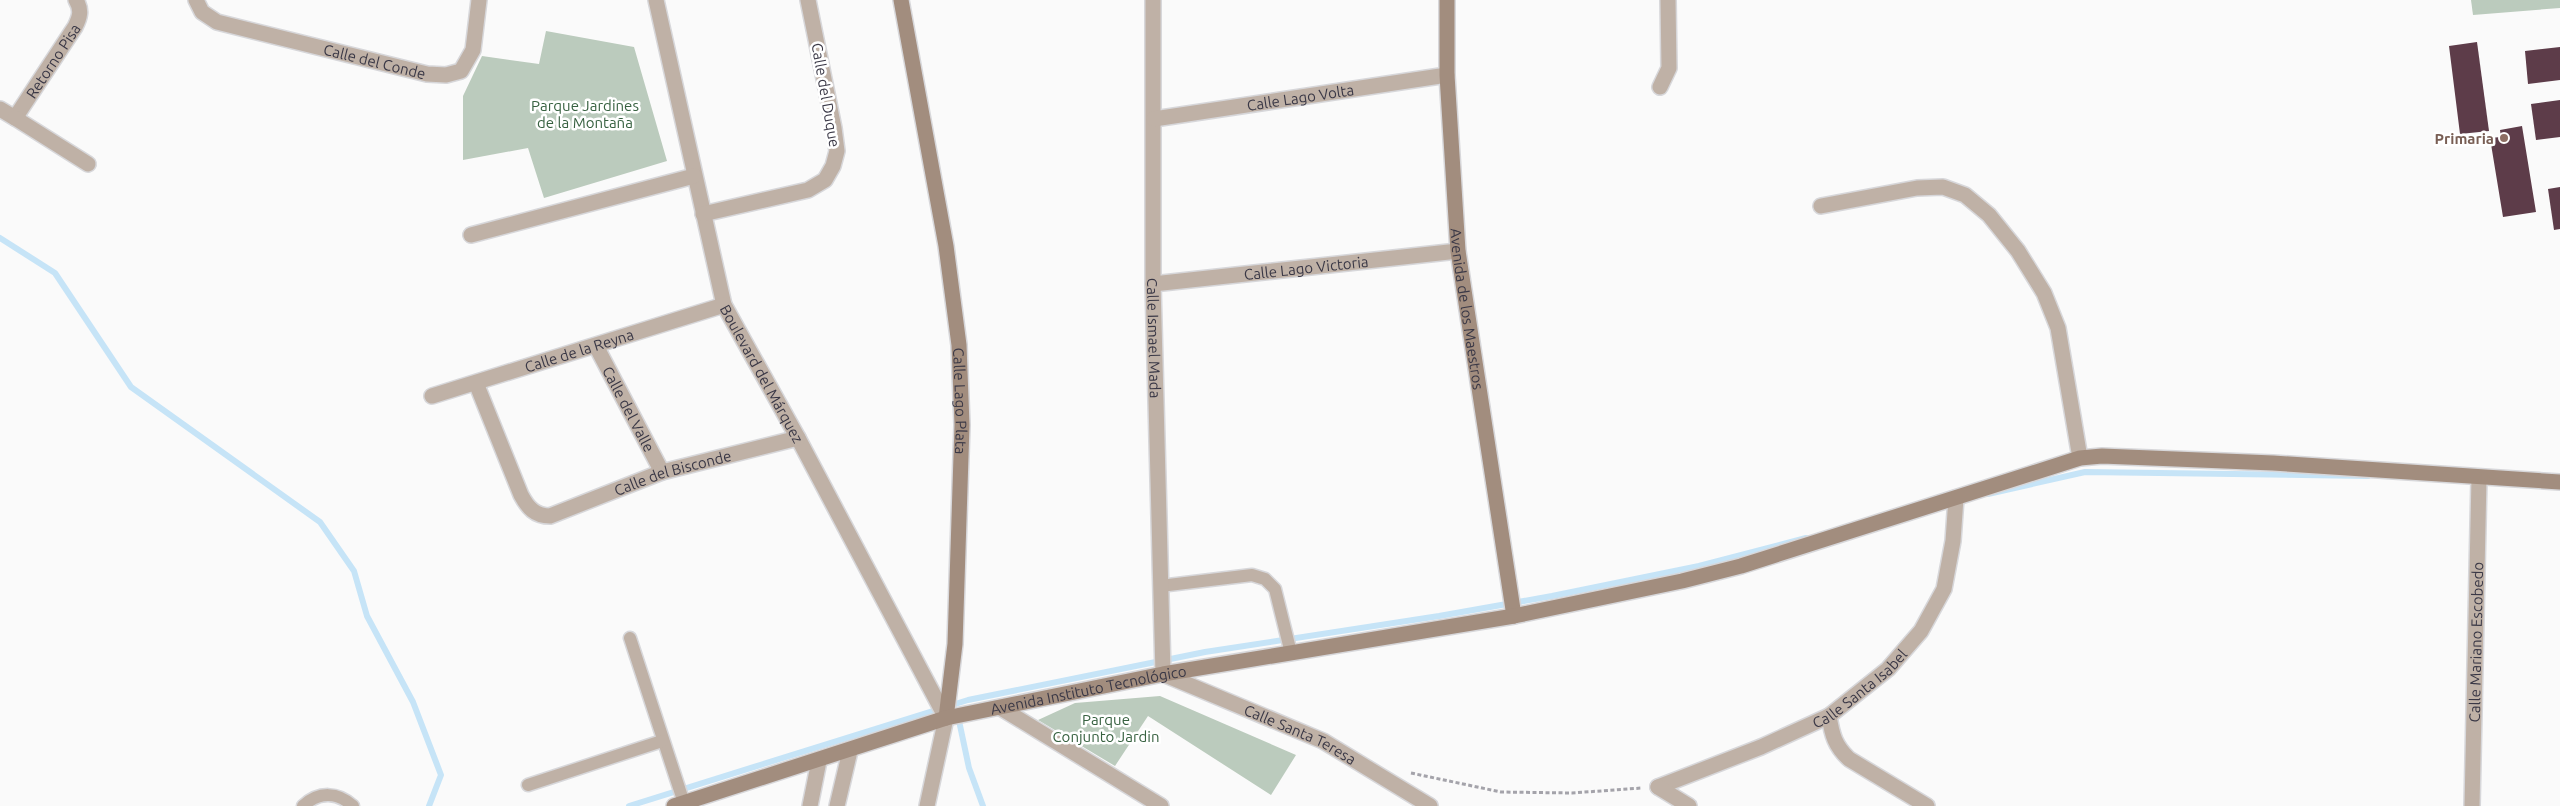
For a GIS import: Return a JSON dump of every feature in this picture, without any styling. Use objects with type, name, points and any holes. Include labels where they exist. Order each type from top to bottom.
[{"type":"street","name":"Retorno Pisa","points":[[15,118],[76,27],[80,17],[80,7],[76,0]]},
{"type":"street","name":"Calle del Conde","points":[[196,0],[202,12],[217,22],[427,74],[446,75],[461,71],[470,56],[479,0]]},
{"type":"street","name":"Boulevard del Márquez","points":[[656,0],[724,305],[798,438],[946,718]]},
{"type":"street","name":"Calle del Duque","points":[[703,214],[808,190],[825,180],[833,166],[836,150],[834,128],[808,0]]},
{"type":"street","name":"Calle Lago Plata","points":[[901,0],[946,246],[959,345],[962,425],[956,614],[946,718],[927,806]]},
{"type":"street","name":"Calle Ismael Mada","points":[[1153,0],[1153,284],[1163,674]]},
{"type":"street","name":"Avenida de los Maestros","points":[[1447,0],[1447,75],[1458,251],[1514,616]]},
{"type":"street","points":[[1660,87],[1669,68],[1668,0]]},
{"type":"street","name":"Calle Lago Volta","points":[[1154,119],[1447,75]]},
{"type":"street","points":[[0,109],[88,164]]},
{"type":"street","points":[[471,235],[694,176]]},
{"type":"street","points":[[1822,206],[1917,188],[1944,187],[1966,195],[1989,216],[2018,251],[2039,284],[2058,328],[2080,458]]},
{"type":"street","name":"Calle Lago Victoria","points":[[1153,284],[1458,251]]},
{"type":"street","name":"Calle de la Reyna","points":[[432,396],[724,305]]},
{"type":"street","name":"Calle del Valle","points":[[596,346],[662,472]]},
{"type":"street","name":"Calle del Bisconde","points":[[476,383],[527,506],[536,513],[550,516],[662,472],[798,438]]},
{"type":"street","name":"Avenida Instituto Tecnológico","points":[[679,804],[819,761],[946,718],[1163,674],[1514,616],[1682,581],[1741,566],[2080,458],[2102,456],[2273,463],[2560,482]]},
{"type":"street","name":"Calle Mariano Escobedo","points":[[2472,806],[2479,478]]},
{"type":"street","name":"Calle Santa Isabel","points":[[1658,787],[1761,747],[1829,716],[1888,669],[1921,631],[1944,589],[1953,541],[1956,498]]},
{"type":"street","name":"Calle Santa Teresa","points":[[1163,674],[1324,740],[1430,806]]},
{"type":"street","points":[[1001,708],[1161,806]]},
{"type":"street","points":[[1829,716],[1832,738],[1838,749],[1849,759],[1927,806]]},
{"type":"street","points":[[837,806],[850,751]]},
{"type":"street","points":[[810,806],[819,761]]},
{"type":"street","points":[[1658,787],[1689,806]]},
{"type":"lane","points":[[1160,586],[1252,575],[1265,579],[1275,588],[1291,653]]},
{"type":"lane","points":[[630,638],[662,740],[679,804]]},
{"type":"lane","points":[[528,786],[662,740]]},
{"type":"lane","points":[[304,806],[310,799],[322,795],[337,795],[353,806]]},
{"type":"path","points":[[1405,771],[1502,792],[1572,793],[1658,787]]},
{"type":"green space","points":[[2471,0],[2560,0],[2560,8],[2473,15]]},
{"type":"green space","name":"Parque Jardines de la Montaña","points":[[546,31],[634,47],[667,161],[544,198],[528,148],[463,160],[463,96],[482,56],[539,64]]},
{"type":"green space","name":"Parque Conjunto Jardin","points":[[1160,696],[1296,755],[1271,795],[1148,716],[1115,766],[1038,720],[1075,703]]},
{"type":"building","points":[[2477,42],[2489,131],[2460,134],[2449,46]]},
{"type":"building","points":[[2560,47],[2560,80],[2528,84],[2525,51]]},
{"type":"building","points":[[2560,100],[2560,137],[2536,140],[2531,104]]},
{"type":"building","points":[[2522,126],[2536,212],[2503,217],[2490,138],[2501,137],[2500,130]]},
{"type":"building","points":[[2560,187],[2560,229],[2554,230],[2548,189]]},
{"type":"waterway","points":[[0,238],[55,273],[131,387],[320,522],[354,571],[367,616],[413,702],[441,775],[429,806]]},
{"type":"waterway","points":[[1988,494],[2085,472],[2368,476]]},
{"type":"waterway","points":[[629,806],[968,700],[1205,652],[1439,616],[1552,596],[1699,566],[1806,538]]},
{"type":"waterway","points":[[958,716],[969,768],[983,806]]},
{"type":"place","name":"Primaria","points":[[2504,138]]}]
